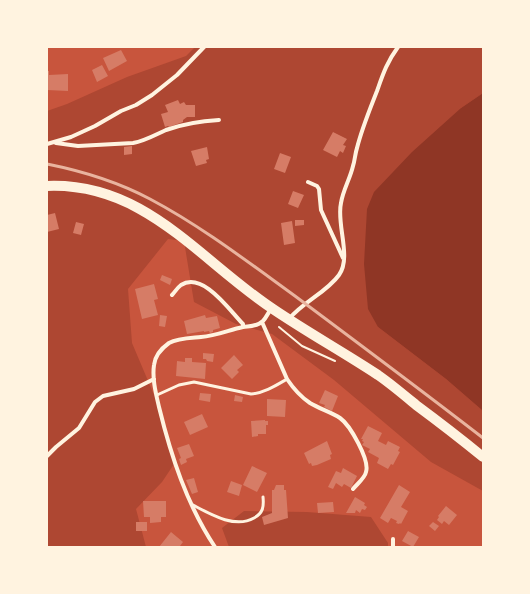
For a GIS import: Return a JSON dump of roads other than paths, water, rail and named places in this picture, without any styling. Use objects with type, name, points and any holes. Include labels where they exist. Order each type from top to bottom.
[{"type":"main road","points":[[47,186],[60,186],[90,190],[129,202],[142,210],[172,230],[271,309],[335,347],[382,378],[483,457]]},
{"type":"street","points":[[47,144],[71,137],[95,126],[121,111],[136,105],[152,95],[177,75],[204,47]]},
{"type":"street","points":[[288,320],[301,306],[329,286],[339,275],[343,265],[340,204],[353,167],[356,149],[368,115],[389,60],[398,47]]},
{"type":"street","points":[[54,142],[78,146],[142,142],[166,130],[182,125],[200,121],[219,120]]},
{"type":"street","points":[[308,182],[317,186],[321,210],[336,239],[343,258]]},
{"type":"street","points":[[172,295],[179,286],[185,283],[194,282],[204,285],[215,294],[243,324],[243,327]]},
{"type":"street","points":[[215,547],[204,530],[182,483],[172,456],[157,395],[154,379],[154,365],[157,356],[170,342],[179,339],[213,336],[243,327],[257,325],[262,322],[271,309]]},
{"type":"street","points":[[262,322],[287,379],[304,398],[344,422],[364,455],[367,466],[366,473],[353,489]]},
{"type":"street","points":[[47,456],[78,428],[95,402],[103,396],[134,389],[154,379]]},
{"type":"street","points":[[393,539],[393,547]]},
{"type":"lane","points":[[157,395],[179,385],[194,382],[255,393],[274,387],[287,379]]},
{"type":"lane","points":[[193,505],[211,515],[233,522],[241,522],[249,521],[262,511],[264,506],[262,498]]},
{"type":"railway","points":[[47,164],[113,182],[150,199],[188,221],[295,296],[483,438]]}]
